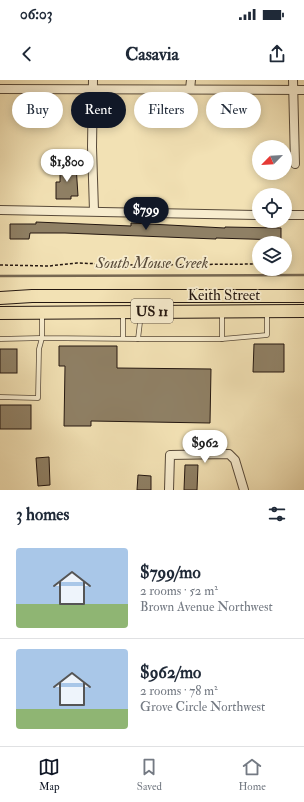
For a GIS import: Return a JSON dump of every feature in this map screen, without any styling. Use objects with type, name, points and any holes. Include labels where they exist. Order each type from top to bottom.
[{"type":"main road","points":[[222,295],[222,311]]},
{"type":"main road","name":"Keith Street","points":[[0,298],[32,296],[304,296]]},
{"type":"main road","name":"Keith Street","points":[[0,313],[304,311]]},
{"type":"street","points":[[93,80],[92,147],[94,211]]},
{"type":"street","points":[[190,89],[191,80]]},
{"type":"street","points":[[293,80],[295,164]]},
{"type":"street","points":[[0,90],[304,90]]},
{"type":"street","points":[[0,210],[252,215]]},
{"type":"street","points":[[292,215],[304,215]]},
{"type":"street","points":[[170,490],[170,455],[229,454],[235,460],[244,490]]},
{"type":"lane","points":[[123,311],[124,338]]},
{"type":"lane","points":[[138,339],[141,311]]},
{"type":"lane","points":[[222,311],[222,339]]},
{"type":"lane","points":[[0,339],[222,339],[267,335],[267,311]]},
{"type":"lane","points":[[0,397],[38,398],[39,349],[42,338],[42,312]]},
{"type":"path","points":[[0,266],[49,266],[77,263],[134,265],[252,264]]},
{"type":"building","points":[[60,165],[76,165],[78,196],[71,196],[71,199],[56,199],[56,182],[60,182]]},
{"type":"building","points":[[36,222],[131,226],[131,223],[225,228],[281,228],[281,236],[252,236],[252,239],[216,239],[30,233],[29,239],[10,239],[10,224],[36,224]]},
{"type":"building","points":[[254,344],[284,344],[284,372],[253,372]]},
{"type":"building","points":[[59,346],[117,346],[117,368],[211,369],[210,423],[91,421],[91,426],[64,426],[65,366],[59,366]]},
{"type":"building","points":[[0,349],[17,349],[17,373],[0,373]]},
{"type":"building","points":[[0,405],[31,405],[31,429],[0,429]]},
{"type":"building","points":[[49,457],[50,485],[38,486],[36,458]]},
{"type":"building","points":[[185,465],[198,465],[197,490],[184,490]]},
{"type":"building","points":[[138,475],[151,476],[151,490],[137,490]]},
{"type":"waterway","name":"South Mouse Creek","points":[[0,276],[304,275]]}]
